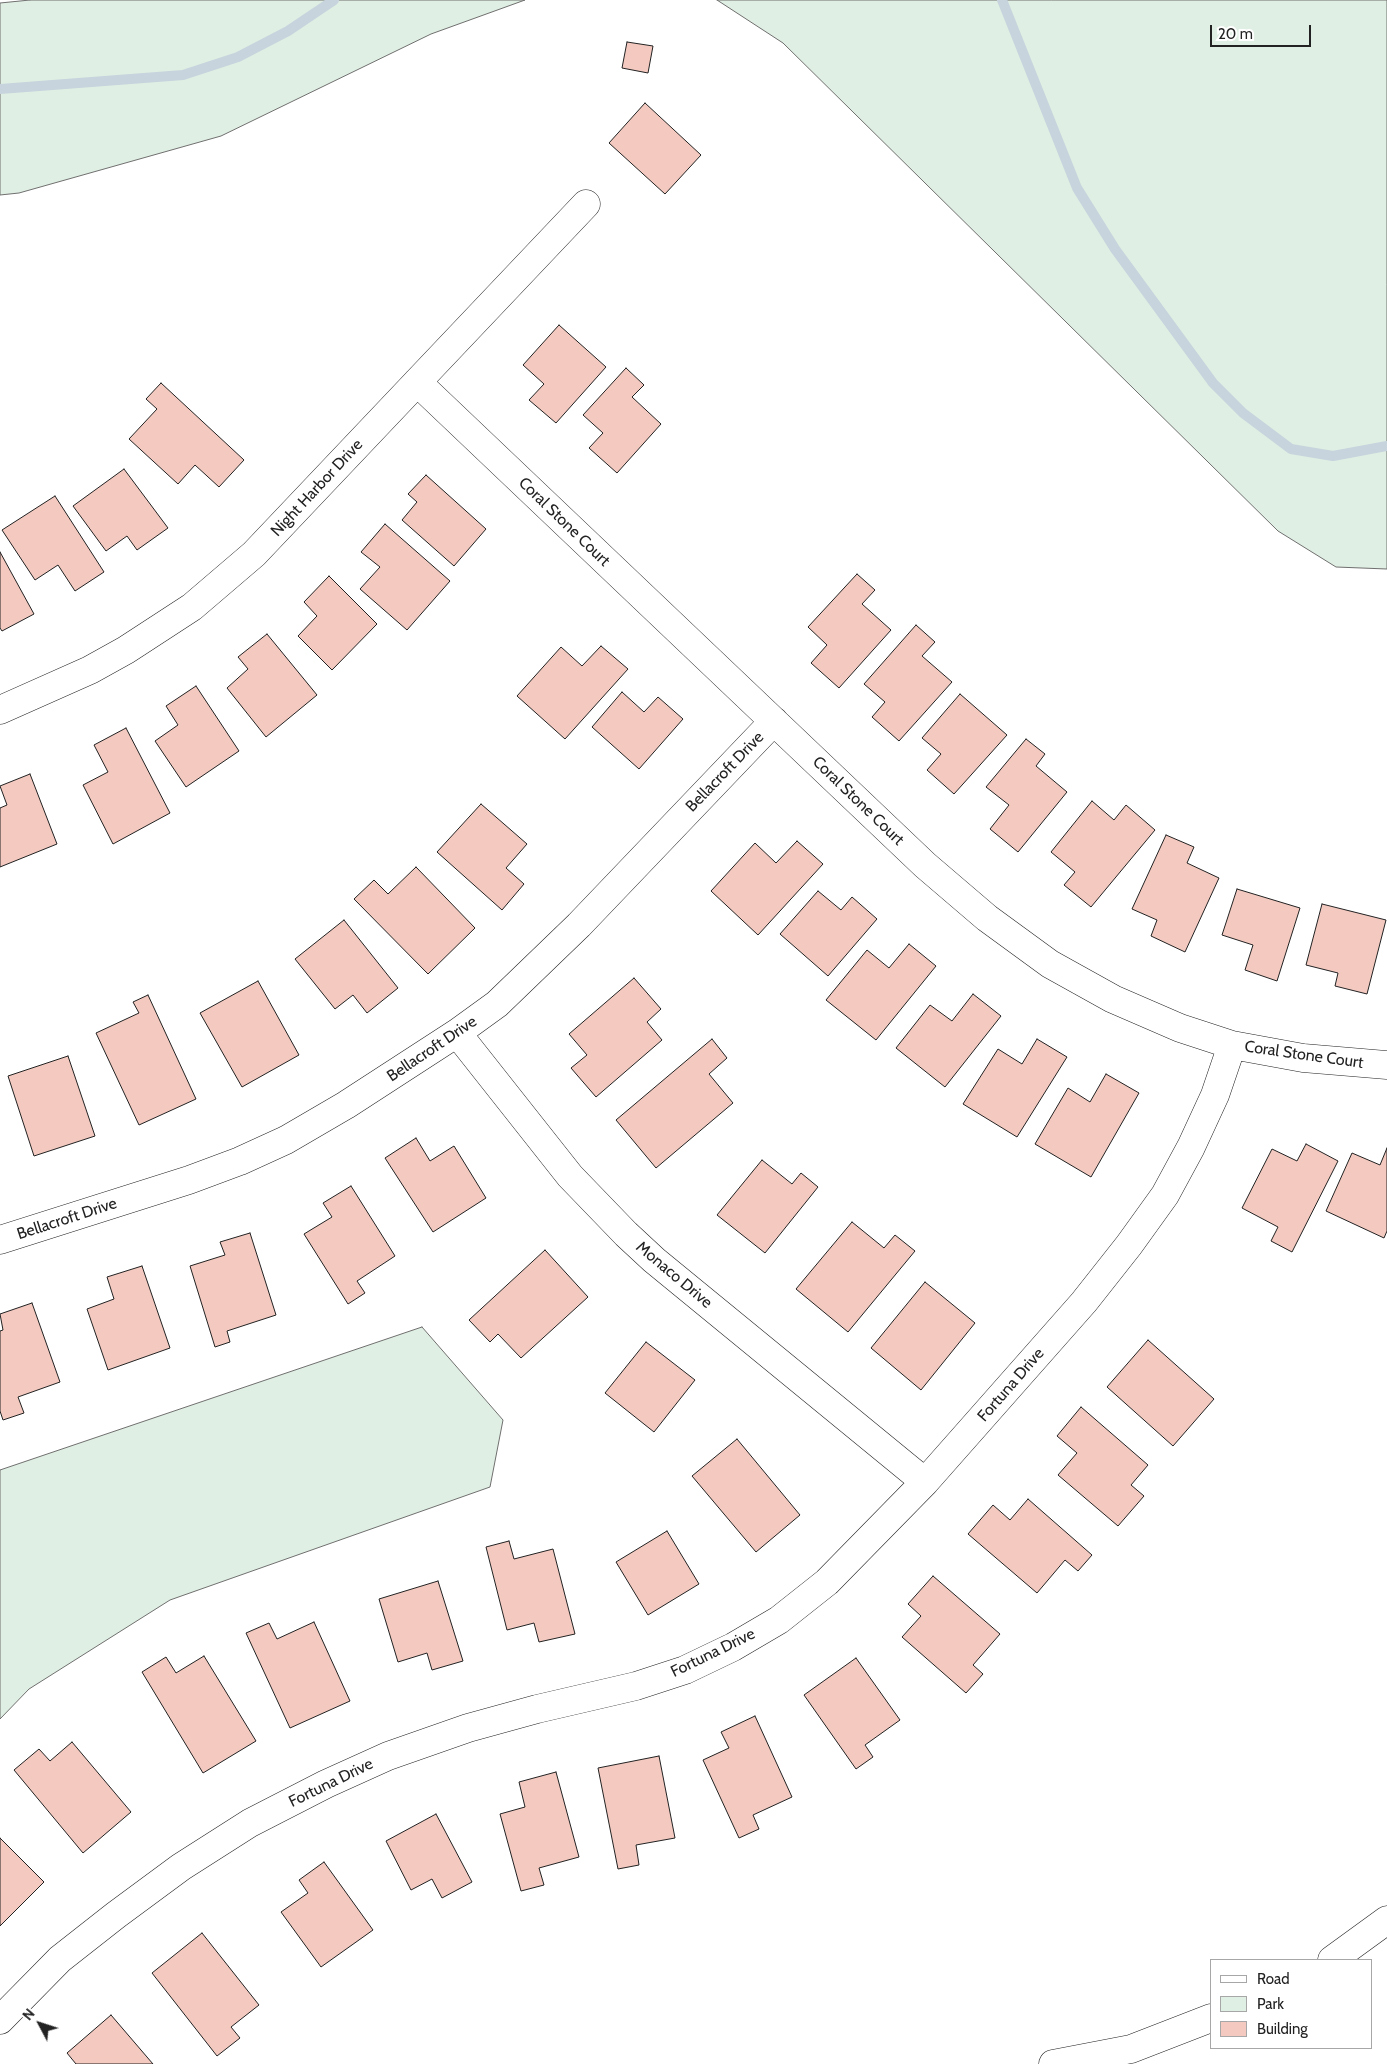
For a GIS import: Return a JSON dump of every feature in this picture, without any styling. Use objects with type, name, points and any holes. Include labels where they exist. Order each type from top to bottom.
[{"type":"street","name":"Night Harbor Drive","points":[[0,710],[90,670],[192,607],[254,554],[586,204]]},
{"type":"street","name":"Coral Stone Court","points":[[417,382],[925,865],[987,918],[1050,964],[1113,999],[1180,1028],[1232,1045],[1303,1058],[1387,1065]]},
{"type":"street","name":"Bellacroft Drive","points":[[0,1240],[240,1162],[286,1140],[346,1105],[457,1033],[497,1004],[579,925],[774,721]]},
{"type":"street","name":"Monaco Drive","points":[[457,1033],[570,1176],[626,1234],[654,1260],[925,1482]]},
{"type":"street","name":"Fortuna Drive","points":[[0,2020],[60,1959],[181,1867],[250,1823],[326,1784],[388,1756],[468,1728],[537,1709],[636,1686],[685,1670],[733,1647],[779,1620],[827,1582],[925,1482],[1084,1302],[1129,1245],[1165,1195],[1191,1147],[1215,1095],[1232,1045]]},
{"type":"street","points":[[1333,1959],[1387,1920]]},
{"type":"street","points":[[1053,2064],[1131,2049],[1210,2018]]},
{"type":"green space","points":[[30,0],[525,0],[431,34],[221,136],[19,193],[0,195],[0,3]]},
{"type":"green space","points":[[717,0],[1387,0],[1387,569],[1336,567],[1278,531],[783,43]]},
{"type":"green space","points":[[422,1327],[503,1420],[490,1487],[170,1600],[29,1689],[0,1719],[0,1470]]},
{"type":"building","points":[[627,42],[653,46],[648,73],[622,68]]},
{"type":"building","points":[[645,103],[701,155],[665,194],[609,143]]},
{"type":"building","points":[[559,325],[606,367],[556,423],[529,400],[544,384],[523,365]]},
{"type":"building","points":[[626,368],[644,385],[632,397],[661,424],[617,473],[589,448],[603,433],[583,415]]},
{"type":"building","points":[[161,383],[244,460],[219,487],[195,465],[178,484],[129,439],[157,409],[146,399]]},
{"type":"building","points":[[124,469],[168,528],[137,550],[127,536],[106,551],[73,506]]},
{"type":"building","points":[[426,475],[486,529],[454,566],[402,520],[417,502],[408,494]]},
{"type":"building","points":[[55,496],[104,572],[75,591],[58,565],[35,580],[2,530]]},
{"type":"building","points":[[385,524],[450,581],[407,630],[360,589],[380,567],[361,552]]},
{"type":"building","points":[[0,552],[34,614],[2,631],[0,628]]},
{"type":"building","points":[[857,574],[875,590],[862,604],[891,630],[839,688],[811,663],[827,645],[808,627]]},
{"type":"building","points":[[329,576],[377,624],[332,670],[298,636],[317,616],[304,602]]},
{"type":"building","points":[[916,625],[935,642],[922,656],[952,682],[899,741],[872,717],[885,702],[864,684]]},
{"type":"building","points":[[267,634],[317,695],[266,737],[227,688],[248,669],[238,657]]},
{"type":"building","points":[[601,646],[628,669],[565,739],[517,696],[561,647],[582,666]]},
{"type":"building","points":[[196,686],[239,751],[186,787],[155,741],[178,725],[166,706]]},
{"type":"building","points":[[622,692],[644,712],[658,697],[683,719],[639,769],[592,727]]},
{"type":"building","points":[[960,694],[1007,735],[954,794],[927,770],[941,754],[922,738]]},
{"type":"building","points":[[126,728],[170,813],[113,844],[83,785],[108,772],[94,745]]},
{"type":"building","points":[[1026,739],[1045,754],[1036,766],[1067,792],[1018,852],[990,829],[1009,805],[986,787]]},
{"type":"building","points":[[30,774],[57,844],[0,867],[0,808],[7,805],[0,786]]},
{"type":"building","points":[[1092,801],[1114,820],[1126,805],[1155,830],[1091,907],[1064,885],[1075,872],[1051,852]]},
{"type":"building","points":[[481,804],[527,844],[506,868],[524,884],[502,910],[437,852]]},
{"type":"building","points":[[1166,835],[1194,847],[1187,863],[1219,878],[1185,952],[1151,936],[1157,920],[1132,909]]},
{"type":"building","points":[[797,841],[823,864],[758,935],[711,891],[755,843],[776,863]]},
{"type":"building","points":[[416,867],[475,928],[428,974],[354,899],[374,880],[388,894]]},
{"type":"building","points":[[1237,889],[1300,908],[1277,981],[1245,970],[1253,945],[1222,935]]},
{"type":"building","points":[[818,891],[841,910],[852,897],[877,919],[828,976],[780,934]]},
{"type":"building","points":[[1322,904],[1386,920],[1367,994],[1335,986],[1338,973],[1306,965]]},
{"type":"building","points":[[344,920],[398,988],[367,1013],[353,995],[335,1009],[295,959]]},
{"type":"building","points":[[909,944],[936,966],[876,1040],[826,1000],[867,950],[889,968]]},
{"type":"building","points":[[634,978],[661,1009],[647,1022],[662,1040],[596,1097],[571,1068],[587,1055],[569,1034]]},
{"type":"building","points":[[258,981],[299,1055],[242,1087],[200,1013]]},
{"type":"building","points":[[973,994],[1001,1016],[945,1087],[896,1048],[930,1005],[952,1021]]},
{"type":"building","points":[[148,995],[196,1099],[139,1125],[96,1033],[139,1013],[133,1002]]},
{"type":"building","points":[[712,1039],[727,1058],[709,1074],[733,1103],[656,1168],[616,1120]]},
{"type":"building","points":[[1037,1039],[1067,1057],[1017,1137],[963,1104],[998,1049],[1022,1064]]},
{"type":"building","points":[[68,1056],[95,1136],[34,1156],[8,1076]]},
{"type":"building","points":[[1106,1074],[1139,1093],[1091,1177],[1035,1144],[1068,1088],[1090,1102]]},
{"type":"building","points":[[416,1138],[430,1161],[454,1146],[486,1198],[433,1232],[385,1158]]},
{"type":"building","points":[[1306,1144],[1338,1161],[1292,1252],[1271,1241],[1278,1227],[1242,1208],[1272,1149],[1297,1161]]},
{"type":"building","points":[[1387,1148],[1387,1231],[1384,1238],[1326,1211],[1352,1153],[1380,1165]]},
{"type":"building","points":[[762,1160],[792,1184],[801,1173],[818,1187],[765,1253],[717,1215]]},
{"type":"building","points":[[351,1186],[395,1256],[357,1281],[365,1293],[348,1304],[304,1234],[332,1217],[323,1203]]},
{"type":"building","points":[[852,1222],[884,1248],[895,1235],[915,1251],[848,1332],[796,1289]]},
{"type":"building","points":[[250,1233],[276,1315],[227,1331],[230,1342],[215,1347],[190,1266],[225,1255],[220,1242]]},
{"type":"building","points":[[545,1250],[588,1297],[521,1358],[498,1334],[490,1342],[469,1320]]},
{"type":"building","points":[[142,1266],[170,1348],[108,1370],[87,1309],[114,1299],[107,1277]]},
{"type":"building","points":[[925,1282],[975,1323],[921,1390],[871,1348]]},
{"type":"building","points":[[32,1303],[60,1382],[18,1397],[24,1413],[3,1420],[0,1411],[0,1331],[3,1330],[0,1314]]},
{"type":"building","points":[[1148,1340],[1214,1399],[1173,1446],[1107,1387]]},
{"type":"building","points":[[646,1342],[695,1380],[654,1432],[605,1393]]},
{"type":"building","points":[[1081,1407],[1148,1465],[1131,1485],[1144,1496],[1118,1526],[1058,1475],[1077,1453],[1057,1436]]},
{"type":"building","points":[[737,1439],[800,1515],[756,1552],[692,1476]]},
{"type":"building","points":[[1028,1499],[1092,1555],[1078,1571],[1065,1560],[1037,1593],[968,1534],[993,1505],[1010,1520]]},
{"type":"building","points":[[667,1531],[699,1584],[648,1615],[616,1562]]},
{"type":"building","points":[[509,1541],[514,1559],[553,1549],[575,1634],[539,1642],[534,1623],[507,1630],[486,1547]]},
{"type":"building","points":[[933,1576],[1000,1634],[973,1665],[983,1674],[966,1693],[902,1637],[921,1616],[908,1604]]},
{"type":"building","points":[[438,1581],[463,1661],[432,1670],[427,1653],[398,1662],[379,1599]]},
{"type":"building","points":[[314,1622],[350,1701],[290,1728],[246,1633],[269,1623],[277,1639]]},
{"type":"building","points":[[204,1656],[256,1741],[203,1773],[142,1672],[166,1657],[176,1673]]},
{"type":"building","points":[[856,1658],[900,1720],[865,1745],[873,1757],[856,1769],[804,1695]]},
{"type":"building","points":[[755,1716],[792,1797],[753,1815],[759,1829],[739,1838],[703,1760],[729,1748],[721,1732]]},
{"type":"building","points":[[72,1742],[131,1812],[83,1853],[14,1770],[39,1749],[50,1761]]},
{"type":"building","points":[[659,1756],[675,1838],[636,1845],[639,1865],[618,1869],[598,1768]]},
{"type":"building","points":[[556,1772],[579,1857],[539,1868],[544,1885],[521,1891],[500,1814],[525,1807],[519,1782]]},
{"type":"building","points":[[436,1814],[472,1882],[442,1898],[432,1879],[411,1890],[386,1841]]},
{"type":"building","points":[[0,1838],[44,1882],[0,1926]]},
{"type":"building","points":[[324,1862],[373,1930],[321,1967],[281,1912],[308,1893],[299,1880]]},
{"type":"building","points":[[202,1933],[259,2005],[231,2027],[240,2038],[217,2056],[152,1973]]},
{"type":"building","points":[[111,2015],[153,2064],[76,2064],[67,2053]]},
{"type":"waterway","points":[[0,89],[183,75],[238,57],[288,31],[334,0]]},
{"type":"waterway","points":[[1002,0],[1077,188],[1115,249],[1213,383],[1243,413],[1291,449],[1333,456],[1387,446]]}]
